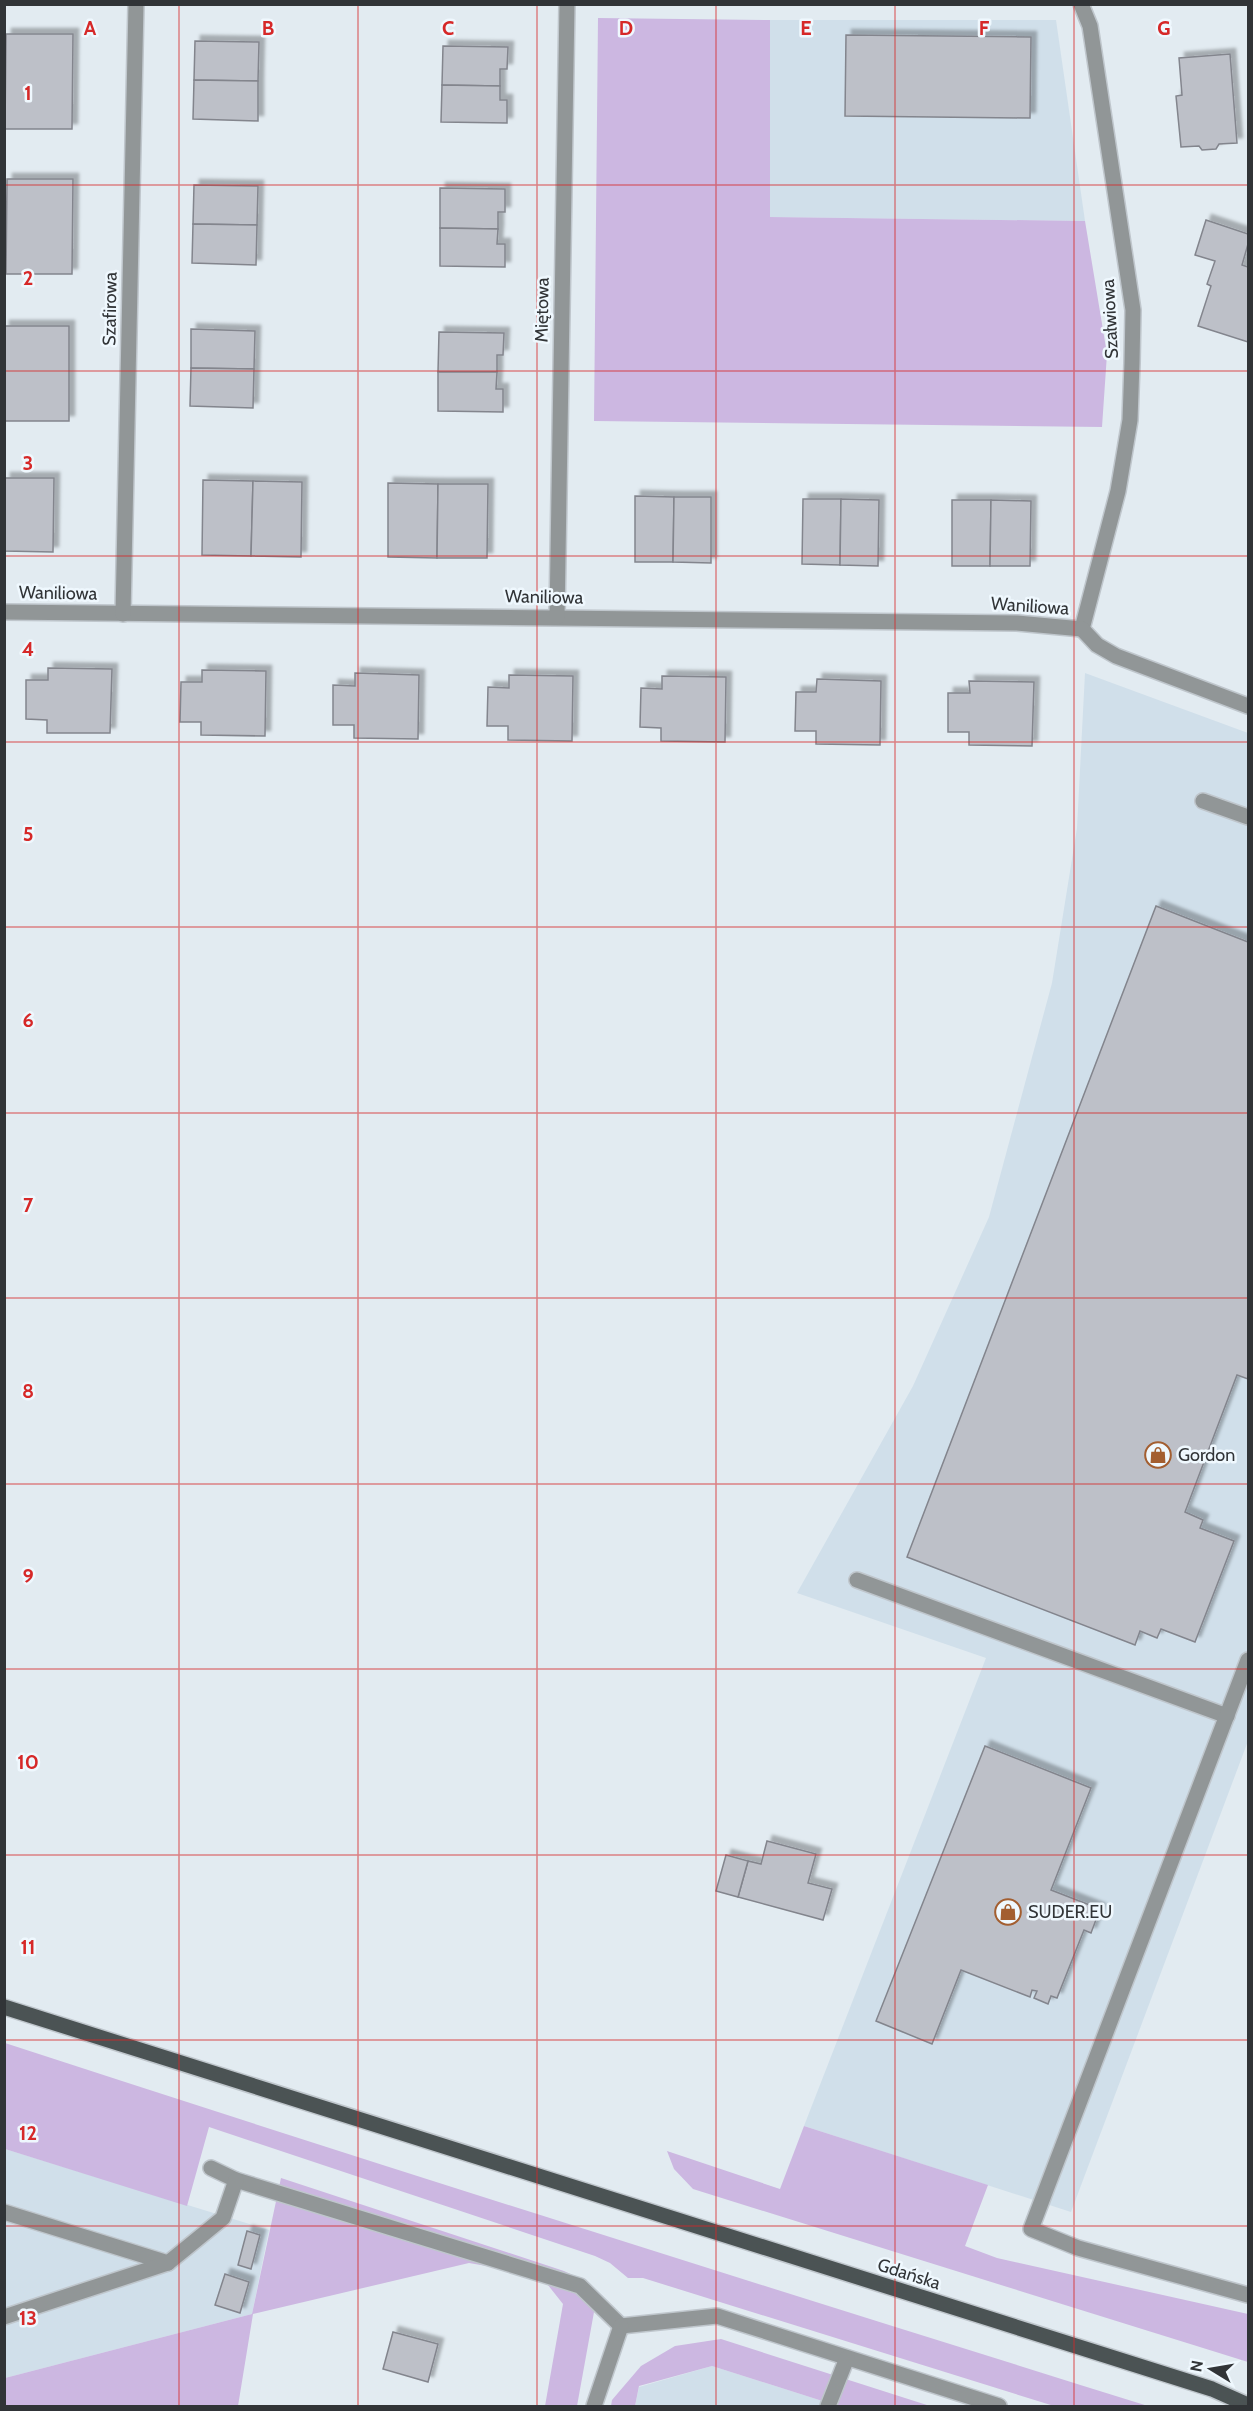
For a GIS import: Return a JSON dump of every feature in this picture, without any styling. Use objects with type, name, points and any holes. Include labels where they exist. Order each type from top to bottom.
[{"type":"main road","name":"Gdańska","points":[[4,2007],[1212,2389],[1248,2405]]},
{"type":"main road","name":"Gdańska","points":[[1212,2389],[1248,2396]]},
{"type":"street","name":"Szafirowa","points":[[123,614],[136,4]]},
{"type":"street","name":"Miętowa","points":[[557,616],[567,4]]},
{"type":"street","name":"Szałwiowa","points":[[1081,4],[1090,26],[1133,310],[1130,420],[1118,491],[1082,629]]},
{"type":"street","name":"Waniliowa","points":[[4,612],[557,616],[1017,623],[1082,629]]},
{"type":"street","points":[[1082,629],[1097,645],[1116,657],[1248,706]]},
{"type":"street","points":[[1203,801],[1248,817]]},
{"type":"street","points":[[857,1580],[1227,1716]]},
{"type":"street","points":[[1248,1660],[1031,2229],[1078,2248],[1248,2295]]},
{"type":"street","points":[[211,2168],[236,2180],[580,2286],[621,2326]]},
{"type":"street","points":[[4,2317],[168,2263],[223,2218],[236,2180]]},
{"type":"street","points":[[4,2212],[168,2263]]},
{"type":"street","points":[[621,2326],[717,2316],[999,2406]]},
{"type":"street","points":[[594,2406],[621,2326]]},
{"type":"street","points":[[828,2406],[846,2358]]},
{"type":"shaded area","points":[[598,18],[770,20],[770,217],[1085,221],[1107,354],[1102,427],[594,421]]},
{"type":"shaded area","points":[[770,20],[1056,20],[1085,221],[770,217]]},
{"type":"shaded area","points":[[1085,673],[1248,733],[1248,1741],[1071,2212],[804,2126],[986,1658],[797,1593],[913,1386],[989,1217],[1052,983],[1077,828]]},
{"type":"shaded area","points":[[5,2043],[1148,2406],[1054,2406],[643,2278],[628,2278],[610,2263],[595,2256],[209,2127],[187,2206],[5,2149]]},
{"type":"shaded area","points":[[804,2126],[988,2185],[965,2246],[997,2258],[1248,2314],[1248,2362],[693,2189],[674,2169],[667,2151],[780,2189]]},
{"type":"shaded area","points":[[5,2149],[269,2230],[252,2314],[5,2378]]},
{"type":"shaded area","points":[[281,2178],[564,2271],[587,2282],[600,2296],[594,2312],[577,2406],[545,2406],[563,2304],[540,2275],[469,2263],[253,2314],[238,2406],[5,2406],[5,2378],[252,2314]]},
{"type":"shaded area","points":[[721,2339],[930,2406],[838,2406],[712,2366],[639,2386],[635,2406],[611,2406],[612,2400],[641,2366],[675,2346]]},
{"type":"shaded area","points":[[712,2366],[838,2406],[635,2406],[639,2387]]},
{"type":"building","points":[[6,34],[73,34],[72,129],[5,129]]},
{"type":"building","points":[[846,35],[1031,37],[1030,118],[845,116]]},
{"type":"building","points":[[195,41],[259,42],[258,81],[194,80]]},
{"type":"building","points":[[443,46],[508,47],[507,69],[500,69],[500,86],[442,85]]},
{"type":"building","points":[[1230,54],[1237,143],[1219,144],[1216,149],[1202,150],[1199,146],[1181,147],[1176,96],[1182,95],[1179,58]]},
{"type":"building","points":[[194,80],[258,81],[258,121],[193,119]]},
{"type":"building","points":[[442,85],[500,86],[500,100],[507,100],[507,123],[441,122]]},
{"type":"building","points":[[7,179],[73,179],[72,274],[6,274]]},
{"type":"building","points":[[194,185],[258,186],[257,225],[193,224]]},
{"type":"building","points":[[440,188],[505,189],[505,212],[498,212],[498,229],[440,228]]},
{"type":"building","points":[[1206,220],[1248,234],[1248,244],[1242,265],[1248,267],[1248,342],[1198,326],[1211,286],[1207,284],[1215,261],[1195,255]]},
{"type":"building","points":[[193,224],[257,225],[256,265],[192,263]]},
{"type":"building","points":[[440,228],[498,229],[497,244],[505,244],[505,267],[440,266]]},
{"type":"building","points":[[4,326],[69,326],[69,421],[4,421]]},
{"type":"building","points":[[191,329],[255,331],[254,369],[191,368]]},
{"type":"building","points":[[439,332],[504,333],[503,355],[497,355],[497,372],[438,372]]},
{"type":"building","points":[[191,368],[254,369],[253,408],[190,406]]},
{"type":"building","points":[[438,372],[497,372],[496,389],[503,389],[503,412],[438,411]]},
{"type":"building","points":[[5,478],[54,478],[53,552],[4,551]]},
{"type":"building","points":[[203,480],[253,481],[251,556],[202,555]]},
{"type":"building","points":[[253,481],[302,482],[301,557],[251,556]]},
{"type":"building","points":[[388,483],[438,484],[437,558],[388,557]]},
{"type":"building","points":[[438,484],[488,484],[487,558],[437,558]]},
{"type":"building","points":[[635,496],[674,497],[673,562],[635,562]]},
{"type":"building","points":[[674,497],[711,497],[711,563],[673,562]]},
{"type":"building","points":[[803,499],[841,499],[840,565],[802,564]]},
{"type":"building","points":[[841,499],[879,500],[878,566],[840,565]]},
{"type":"building","points":[[952,500],[991,500],[990,566],[952,566]]},
{"type":"building","points":[[991,500],[1031,501],[1030,566],[990,566]]},
{"type":"building","points":[[48,668],[112,669],[110,733],[47,733],[47,720],[26,719],[26,680],[48,680]]},
{"type":"building","points":[[202,670],[266,671],[265,736],[201,735],[201,722],[180,722],[181,682],[202,682]]},
{"type":"building","points":[[355,673],[419,675],[418,739],[354,738],[354,725],[333,725],[333,685],[355,686]]},
{"type":"building","points":[[509,675],[573,676],[572,741],[508,740],[508,726],[487,726],[488,687],[509,688]]},
{"type":"building","points":[[662,676],[726,677],[725,742],[661,741],[661,728],[640,727],[641,688],[662,689]]},
{"type":"building","points":[[817,679],[881,681],[880,745],[816,744],[816,731],[795,731],[796,692],[816,692]]},
{"type":"building","points":[[969,681],[1034,682],[1032,746],[969,745],[969,732],[948,732],[948,693],[970,693]]},
{"type":"building","points":[[1156,906],[1248,942],[1248,1379],[1237,1375],[1185,1512],[1203,1520],[1200,1528],[1234,1541],[1195,1642],[1161,1629],[1157,1638],[1140,1631],[1135,1645],[907,1557]]},
{"type":"building","points":[[985,1746],[1091,1788],[1051,1890],[1100,1909],[1091,1933],[1084,1930],[1057,1998],[1051,1996],[1048,2004],[1034,1998],[1037,1991],[1032,1990],[1030,1997],[961,1970],[932,2044],[876,2021]]},
{"type":"building","points":[[767,1841],[816,1854],[808,1883],[832,1889],[823,1920],[738,1897],[748,1861],[761,1864]]},
{"type":"building","points":[[726,1855],[748,1861],[738,1897],[716,1891]]},
{"type":"building","points":[[247,2231],[260,2235],[251,2269],[238,2265]]},
{"type":"building","points":[[225,2274],[249,2282],[240,2313],[215,2305]]},
{"type":"building","points":[[393,2332],[438,2344],[428,2382],[383,2369]]},
{"type":"place","name":"Gordon","points":[[1158,1455]]},
{"type":"place","name":"SUDER.EU","points":[[1008,1912]]}]
